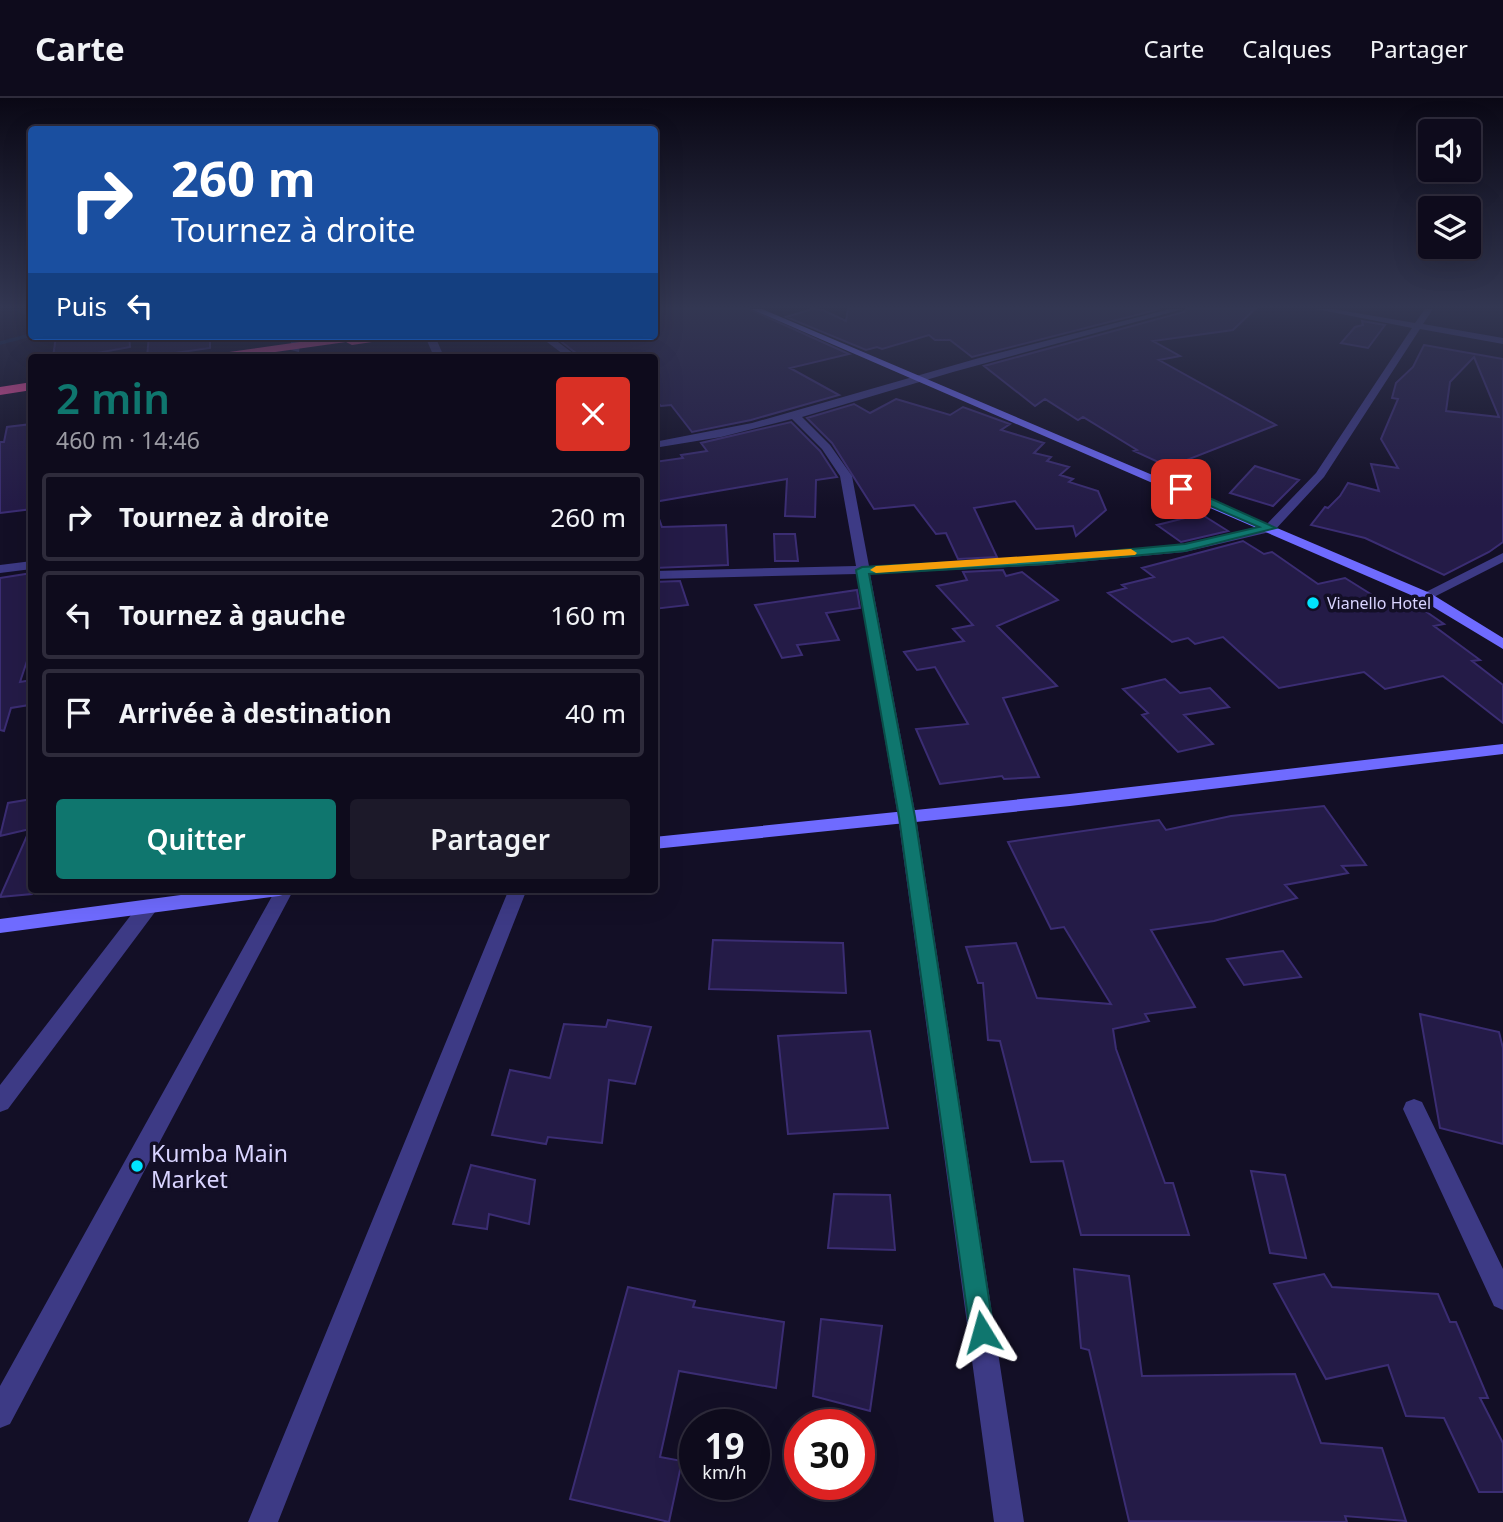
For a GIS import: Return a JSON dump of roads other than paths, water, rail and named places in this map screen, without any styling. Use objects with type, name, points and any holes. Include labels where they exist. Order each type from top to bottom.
[{"type":"highway","points":[[0,388],[28,384]]},
{"type":"street","points":[[913,375],[1425,596],[1464,618],[1503,645]]},
{"type":"street","points":[[658,444],[720,434],[794,416],[929,375]]},
{"type":"street","points":[[658,575],[862,570],[1046,561],[1185,548],[1270,528],[1320,475],[1386,375]]},
{"type":"street","points":[[794,416],[826,447],[846,476],[907,817],[1009,1522]]},
{"type":"street","points":[[1425,596],[1503,557]]},
{"type":"street","points":[[0,569],[28,566]]},
{"type":"street","points":[[658,843],[1503,749]]},
{"type":"street","points":[[0,926],[148,907],[231,893]]},
{"type":"street","points":[[0,1414],[283,893]]},
{"type":"street","points":[[263,1522],[516,893]]},
{"type":"street","points":[[0,1102],[148,907]]},
{"type":"street","points":[[1414,1109],[1503,1297]]},
{"type":"place","name":"Vianello Hotel","points":[[1313,603]]},
{"type":"place","name":"Kumba Main Market","points":[[137,1166]]}]
